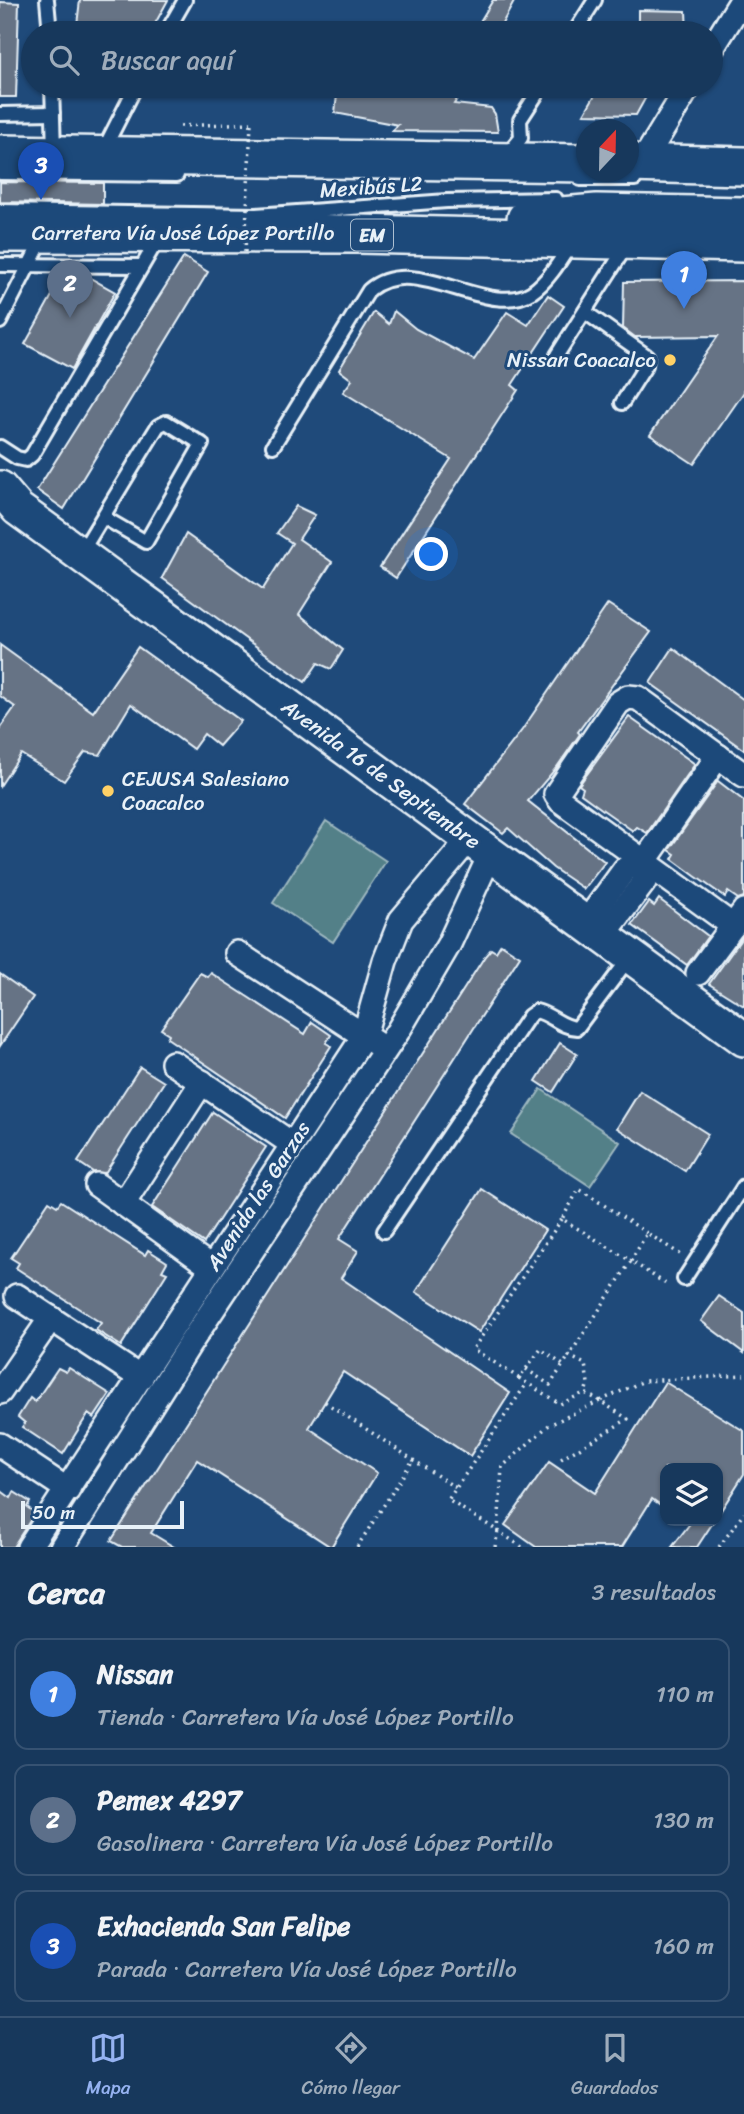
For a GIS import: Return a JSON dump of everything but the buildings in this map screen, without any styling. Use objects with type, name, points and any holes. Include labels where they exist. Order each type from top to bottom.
[{"type":"main road","points":[[0,154],[502,163],[576,171]]},
{"type":"main road","points":[[639,169],[744,166]]},
{"type":"main road","points":[[358,234],[597,213],[744,216]]},
{"type":"main road","name":"Carretera Vía José López Portillo","points":[[0,233],[39,248],[161,233],[358,234],[744,243]]},
{"type":"main road","name":"Avenida 16 de Septiembre","points":[[6,500],[744,1039]]},
{"type":"street","points":[[723,31],[742,0]]},
{"type":"street","points":[[639,169],[682,98]]},
{"type":"street","points":[[698,972],[738,918],[644,862],[561,801],[557,789],[618,703],[628,697],[638,698],[744,775]]},
{"type":"street","points":[[594,930],[643,882],[644,862],[718,756]]},
{"type":"street","name":"Avenida las Garzas","points":[[29,1547],[141,1378],[180,1340],[211,1267],[364,1035],[385,961],[401,920],[480,847]]},
{"type":"street","name":"Avenida las Garzas","points":[[62,1547],[180,1340],[386,1050],[449,944],[480,847]]},
{"type":"street","points":[[237,953],[386,1050]]},
{"type":"street","points":[[173,1063],[292,1144]]},
{"type":"street","points":[[123,1204],[202,1082]]},
{"type":"street","points":[[97,1185],[211,1267]]},
{"type":"street","points":[[17,1296],[141,1378]]},
{"type":"street","points":[[0,1392],[51,1318]]},
{"type":"street","points":[[0,1445],[68,1490]]},
{"type":"lane","points":[[47,0],[49,21]]},
{"type":"lane","points":[[173,21],[186,0]]},
{"type":"lane","points":[[582,21],[595,0]]},
{"type":"lane","points":[[52,98],[54,155]]},
{"type":"lane","points":[[100,157],[130,98]]},
{"type":"lane","points":[[502,163],[521,138],[520,120],[534,98]]},
{"type":"lane","points":[[0,114],[53,113]]},
{"type":"lane","points":[[0,173],[193,175]]},
{"type":"lane","name":"Mexibús L2","points":[[0,211],[256,215],[447,201],[564,199]]},
{"type":"lane","points":[[0,447],[17,458],[26,460],[32,455],[161,233]]},
{"type":"lane","points":[[273,446],[369,290],[379,282],[394,279],[444,283],[481,294],[515,299],[533,291],[556,266],[573,240]]},
{"type":"lane","points":[[557,355],[629,241]]},
{"type":"lane","points":[[0,265],[39,248],[142,266]]},
{"type":"lane","points":[[0,322],[39,248]]},
{"type":"lane","points":[[585,312],[647,356],[646,365],[622,403]]},
{"type":"lane","points":[[80,555],[103,517],[162,422],[202,444],[146,542],[103,517]]},
{"type":"lane","points":[[384,1231],[528,1016],[536,1011],[544,1012],[570,1028],[577,1028],[630,957]]},
{"type":"lane","points":[[680,1278],[744,1186]]},
{"type":"path","points":[[245,252],[251,123]]},
{"type":"path","points":[[569,1356],[585,1364],[588,1383],[585,1393],[560,1404],[473,1349],[562,1219],[579,1189],[689,1260]]},
{"type":"path","points":[[562,1219],[671,1287],[680,1278]]},
{"type":"path","points":[[526,1369],[550,1385],[647,1233]]},
{"type":"path","points":[[519,1378],[541,1349],[563,1365]]},
{"type":"path","points":[[495,1547],[502,1467],[549,1425],[644,1381],[744,1375]]},
{"type":"path","points":[[522,1547],[448,1500],[527,1383]]},
{"type":"path","points":[[561,1459],[628,1419],[585,1393]]},
{"type":"path","points":[[325,1402],[456,1488]]},
{"type":"path","points":[[357,1547],[413,1460]]},
{"type":"path","points":[[719,1547],[744,1513]]},
{"type":"green space","points":[[326,821],[386,861],[333,942],[273,903]]},
{"type":"green space","points":[[541,1089],[620,1142],[590,1186],[511,1134]]},
{"type":"place","name":"Exhacienda San Felipe","points":[[41,200]]},
{"type":"place","name":"Nissan","points":[[684,309]]},
{"type":"place","name":"Pemex 4297","points":[[70,318]]},
{"type":"place","name":"Nissan Coacalco","points":[[670,360]]},
{"type":"place","name":"CEJUSA Salesiano Coacalco","points":[[108,791]]}]
